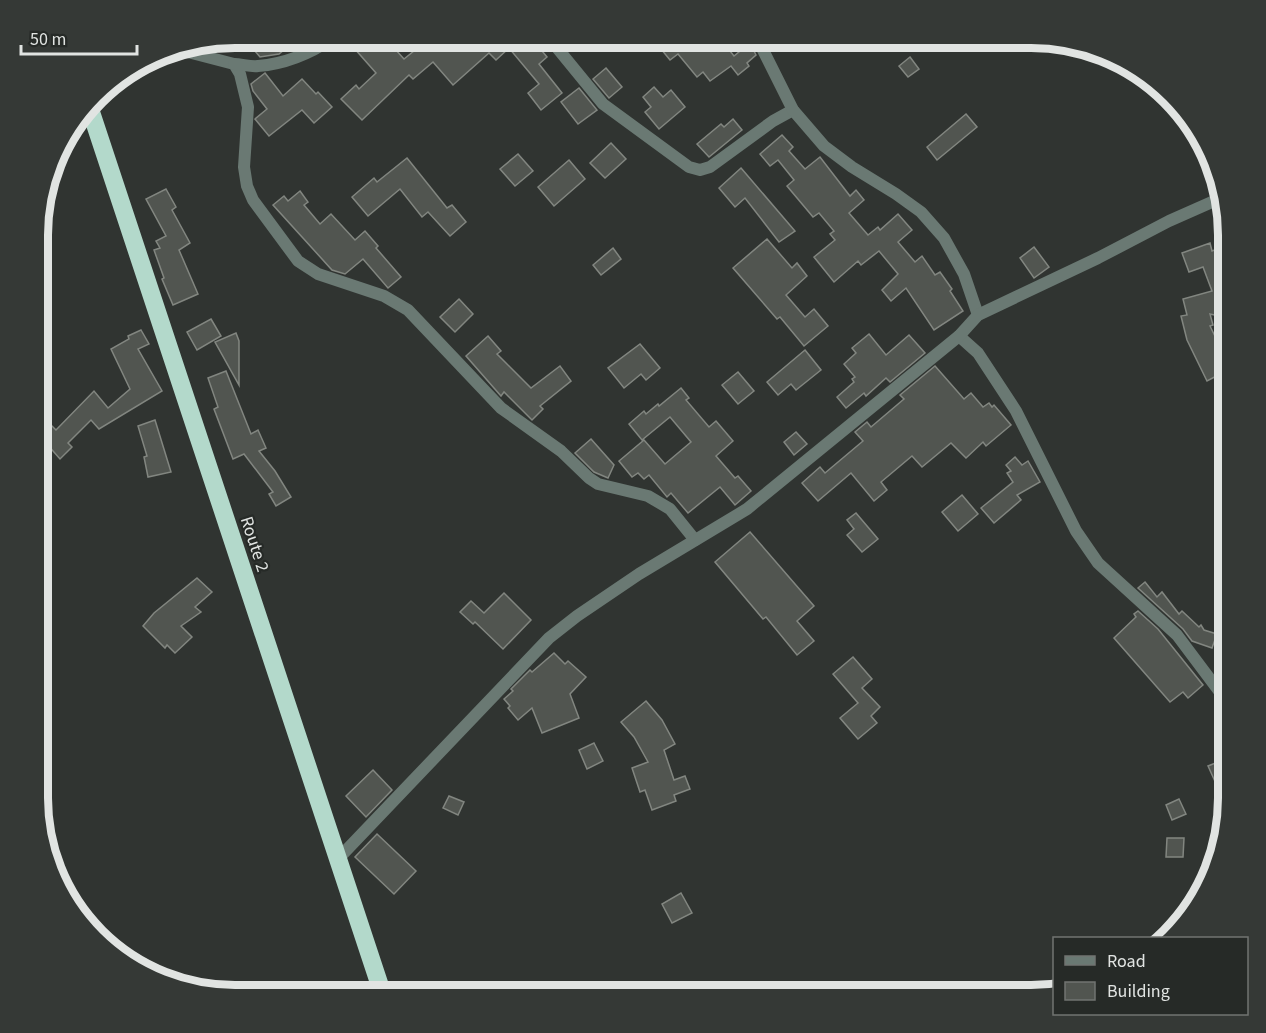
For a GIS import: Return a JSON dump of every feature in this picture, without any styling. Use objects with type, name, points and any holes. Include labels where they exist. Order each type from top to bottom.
[{"type":"highway","name":"Route 2","points":[[92,115],[380,985]]},
{"type":"street","points":[[192,53],[234,64],[257,66],[304,54],[315,48]]},
{"type":"street","points":[[557,48],[603,104],[694,169],[704,170],[710,167],[773,121],[793,110]]},
{"type":"street","points":[[762,48],[793,110],[824,146],[921,212],[945,238],[964,274],[978,315]]},
{"type":"street","points":[[234,64],[240,74],[248,107],[244,167],[247,186],[253,200],[298,261],[318,274],[384,297],[408,310],[501,408],[561,451],[598,484],[648,496],[670,508],[695,540]]},
{"type":"street","points":[[337,860],[549,638],[586,610],[747,509],[959,336],[978,315],[1214,201]]},
{"type":"street","points":[[959,336],[978,353],[1016,411],[1076,531],[1098,563],[1177,635],[1218,690]]},
{"type":"building","points":[[252,48],[286,48],[279,54],[260,57]]},
{"type":"building","points":[[354,48],[394,48],[404,59],[418,48],[509,48],[496,60],[489,53],[453,85],[433,62],[413,79],[409,75],[362,120],[341,99],[356,85],[359,89],[376,73]]},
{"type":"building","points":[[509,48],[540,48],[547,57],[539,64],[562,93],[541,110],[528,93],[539,84]]},
{"type":"building","points":[[660,48],[728,48],[734,56],[744,48],[752,48],[756,55],[747,63],[749,66],[738,75],[731,66],[710,81],[703,72],[697,77],[678,54],[670,60]]},
{"type":"building","points":[[910,57],[919,69],[908,77],[899,66]]},
{"type":"building","points":[[606,68],[622,87],[609,98],[593,79]]},
{"type":"building","points":[[265,73],[283,96],[302,79],[332,107],[314,123],[302,110],[269,136],[255,119],[267,109],[253,91],[251,84]]},
{"type":"building","points":[[654,87],[663,97],[671,90],[685,107],[659,129],[645,112],[651,107],[643,97]]},
{"type":"building","points":[[579,88],[597,110],[578,124],[561,102]]},
{"type":"building","points":[[966,114],[977,127],[937,160],[927,147]]},
{"type":"building","points":[[733,119],[742,130],[709,157],[697,144],[721,124],[724,127]]},
{"type":"building","points":[[782,135],[793,147],[789,151],[805,169],[820,157],[850,196],[856,190],[864,200],[849,213],[868,235],[878,227],[880,230],[898,214],[912,230],[898,242],[915,262],[922,256],[935,275],[940,272],[963,311],[934,330],[906,288],[891,301],[882,290],[898,274],[879,251],[861,265],[858,261],[834,282],[814,257],[835,240],[830,234],[834,231],[819,213],[813,217],[787,186],[794,180],[778,160],[770,166],[760,154]]},
{"type":"building","points":[[611,143],[626,159],[605,178],[590,163]]},
{"type":"building","points":[[518,154],[533,171],[515,186],[500,169]]},
{"type":"building","points":[[407,158],[447,208],[452,205],[466,222],[450,236],[428,212],[422,217],[400,189],[368,216],[352,197],[374,178],[377,182]]},
{"type":"building","points":[[569,160],[585,179],[554,206],[538,187]]},
{"type":"building","points":[[741,168],[795,231],[779,242],[745,198],[735,207],[719,188]]},
{"type":"building","points":[[166,189],[176,207],[172,210],[190,243],[179,250],[198,294],[173,305],[162,279],[164,278],[154,250],[160,248],[156,241],[166,236],[146,199]]},
{"type":"building","points":[[300,191],[308,202],[304,205],[320,224],[331,214],[355,240],[365,231],[378,246],[376,248],[401,277],[388,288],[363,259],[345,274],[332,270],[273,205],[284,196],[288,201]]},
{"type":"building","points":[[767,239],[792,268],[797,263],[807,276],[786,295],[805,317],[814,309],[828,326],[804,346],[733,268]]},
{"type":"building","points":[[1210,243],[1212,251],[1218,249],[1218,316],[1210,314],[1213,325],[1210,326],[1218,342],[1218,375],[1207,381],[1187,340],[1181,316],[1187,315],[1183,299],[1212,291],[1203,267],[1189,272],[1182,253]]},
{"type":"building","points":[[1034,247],[1049,267],[1034,278],[1020,258]]},
{"type":"building","points":[[613,248],[621,259],[601,275],[593,265]]},
{"type":"building","points":[[459,299],[473,314],[455,332],[440,317]]},
{"type":"building","points":[[211,319],[221,336],[197,350],[187,332]]},
{"type":"building","points":[[141,330],[149,344],[138,349],[162,391],[99,429],[91,420],[68,443],[72,447],[60,459],[48,445],[48,426],[50,424],[56,430],[94,391],[108,408],[130,389],[111,349],[129,339],[128,336]]},
{"type":"building","points":[[236,333],[239,341],[239,385],[215,342]]},
{"type":"building","points":[[869,334],[886,355],[909,335],[925,353],[890,382],[886,378],[866,396],[864,393],[846,408],[837,397],[854,382],[852,379],[855,377],[844,364],[856,353],[852,348]]},
{"type":"building","points":[[488,336],[501,351],[497,354],[531,388],[560,366],[571,381],[540,406],[543,409],[532,420],[504,392],[501,396],[466,356]]},
{"type":"building","points":[[640,344],[660,368],[646,380],[641,374],[624,388],[608,368]]},
{"type":"building","points":[[805,350],[821,370],[796,390],[791,384],[778,395],[767,382]]},
{"type":"building","points":[[935,366],[964,399],[971,393],[983,407],[989,403],[992,407],[994,405],[1011,425],[986,446],[983,442],[966,458],[951,443],[922,467],[912,456],[881,482],[887,490],[874,501],[851,473],[818,501],[802,483],[820,467],[825,473],[863,441],[855,432],[867,422],[871,427],[904,399],[900,395]]},
{"type":"building","points":[[226,371],[251,434],[258,430],[266,448],[259,451],[291,497],[276,506],[269,494],[273,492],[244,454],[233,459],[214,409],[218,407],[208,378]]},
{"type":"building","points":[[738,372],[754,391],[738,404],[722,385]]},
{"type":"building","points":[[681,388],[689,398],[686,400],[709,427],[716,421],[733,441],[716,456],[735,478],[738,476],[751,491],[735,505],[720,487],[688,513],[671,493],[667,497],[649,475],[644,479],[638,473],[632,477],[619,461],[644,440],[665,464],[691,442],[670,417],[642,440],[629,424],[644,411],[646,414],[658,404],[659,406]]},
{"type":"building","points":[[155,420],[171,472],[148,477],[144,457],[147,456],[138,426]]},
{"type":"building","points":[[796,432],[807,444],[794,455],[784,442]]},
{"type":"building","points":[[591,439],[614,465],[608,478],[594,472],[575,453]]},
{"type":"building","points":[[1015,457],[1022,465],[1028,461],[1040,482],[1017,495],[1021,500],[994,523],[981,508],[1013,482],[1007,473],[1011,471],[1006,465]]},
{"type":"building","points":[[962,495],[978,514],[958,531],[942,512]]},
{"type":"building","points":[[856,513],[878,539],[862,552],[847,535],[854,529],[847,520]]},
{"type":"building","points":[[750,532],[814,606],[797,621],[814,641],[797,655],[766,617],[763,619],[715,562]]},
{"type":"building","points":[[197,578],[212,592],[195,607],[201,612],[181,626],[192,637],[175,653],[167,645],[165,648],[143,626],[154,613]]},
{"type":"building","points":[[1145,582],[1157,597],[1162,592],[1179,614],[1182,611],[1199,627],[1201,625],[1204,630],[1217,634],[1212,648],[1192,641],[1183,629],[1138,588]]},
{"type":"building","points":[[504,593],[531,620],[503,649],[475,622],[473,624],[460,612],[471,601],[484,613]]},
{"type":"building","points":[[1138,611],[1158,629],[1203,685],[1188,698],[1183,692],[1170,702],[1114,638],[1136,617],[1134,614]]},
{"type":"building","points":[[554,653],[565,664],[568,661],[586,677],[570,694],[579,718],[542,733],[532,708],[518,720],[504,699],[530,670],[532,672]]},
{"type":"building","points":[[853,657],[872,679],[862,688],[880,707],[871,716],[877,723],[858,739],[840,718],[858,703],[833,674]]},
{"type":"building","points":[[646,701],[662,720],[675,744],[664,750],[674,780],[685,776],[690,789],[674,795],[676,801],[652,810],[645,790],[640,792],[632,768],[648,762],[634,737],[621,722]]},
{"type":"building","points":[[594,743],[603,761],[587,769],[579,750]]},
{"type":"building","points":[[1218,762],[1218,788],[1208,766]]},
{"type":"building","points":[[373,770],[392,790],[366,817],[346,796]]},
{"type":"building","points":[[449,796],[464,802],[458,815],[443,808]]},
{"type":"building","points":[[1179,799],[1186,814],[1172,820],[1166,805]]},
{"type":"building","points":[[377,834],[416,871],[394,894],[355,857]]},
{"type":"building","points":[[1167,838],[1184,838],[1183,857],[1166,857]]},
{"type":"building","points":[[681,893],[692,913],[672,923],[662,904]]}]
